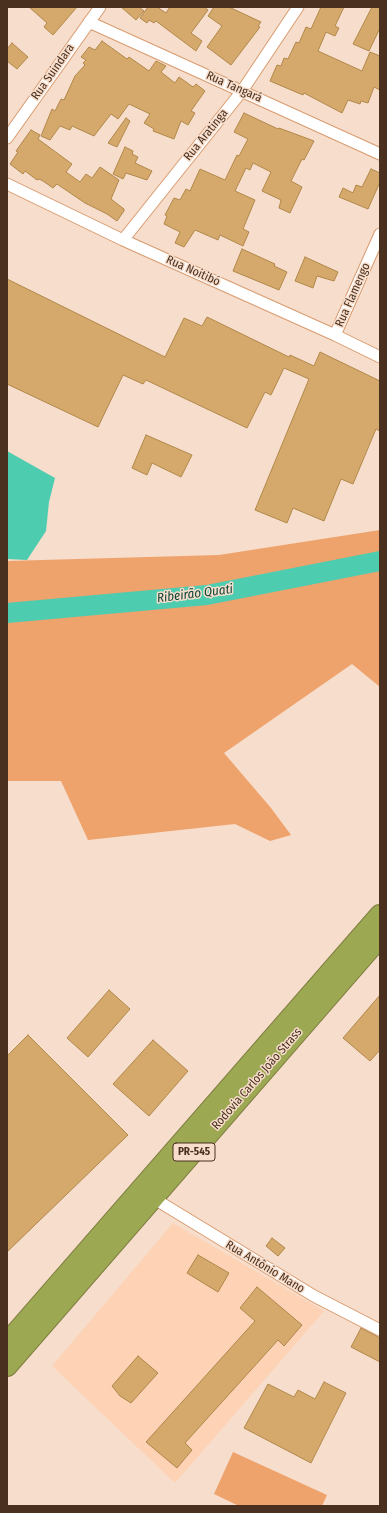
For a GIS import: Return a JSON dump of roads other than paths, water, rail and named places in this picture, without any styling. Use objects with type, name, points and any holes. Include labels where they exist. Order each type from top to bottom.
[{"type":"highway","name":"Rodovia Carlos João Strass","points":[[7,1343],[380,915]]},
{"type":"highway","name":"Rodovia Carlos João Strass","points":[[7,1366],[380,937]]},
{"type":"street","name":"Rua Suindara","points":[[7,138],[100,7]]},
{"type":"street","name":"Rua Aratinga","points":[[123,240],[242,91],[298,7]]},
{"type":"street","name":"Rua Tangará","points":[[89,22],[380,154]]},
{"type":"street","name":"Rua Noitibó","points":[[7,184],[123,240],[335,335],[380,357]]},
{"type":"street","name":"Rua Flamengo","points":[[335,335],[380,234]]},
{"type":"street","name":"Rua Antônio Mano","points":[[153,1198],[314,1296],[380,1330]]},
{"type":"water","points":[[7,451],[55,478],[49,502],[46,531],[27,560],[7,559]]},
{"type":"waterway","name":"Ribeirão Quati","points":[[7,613],[207,595],[380,561]]}]
